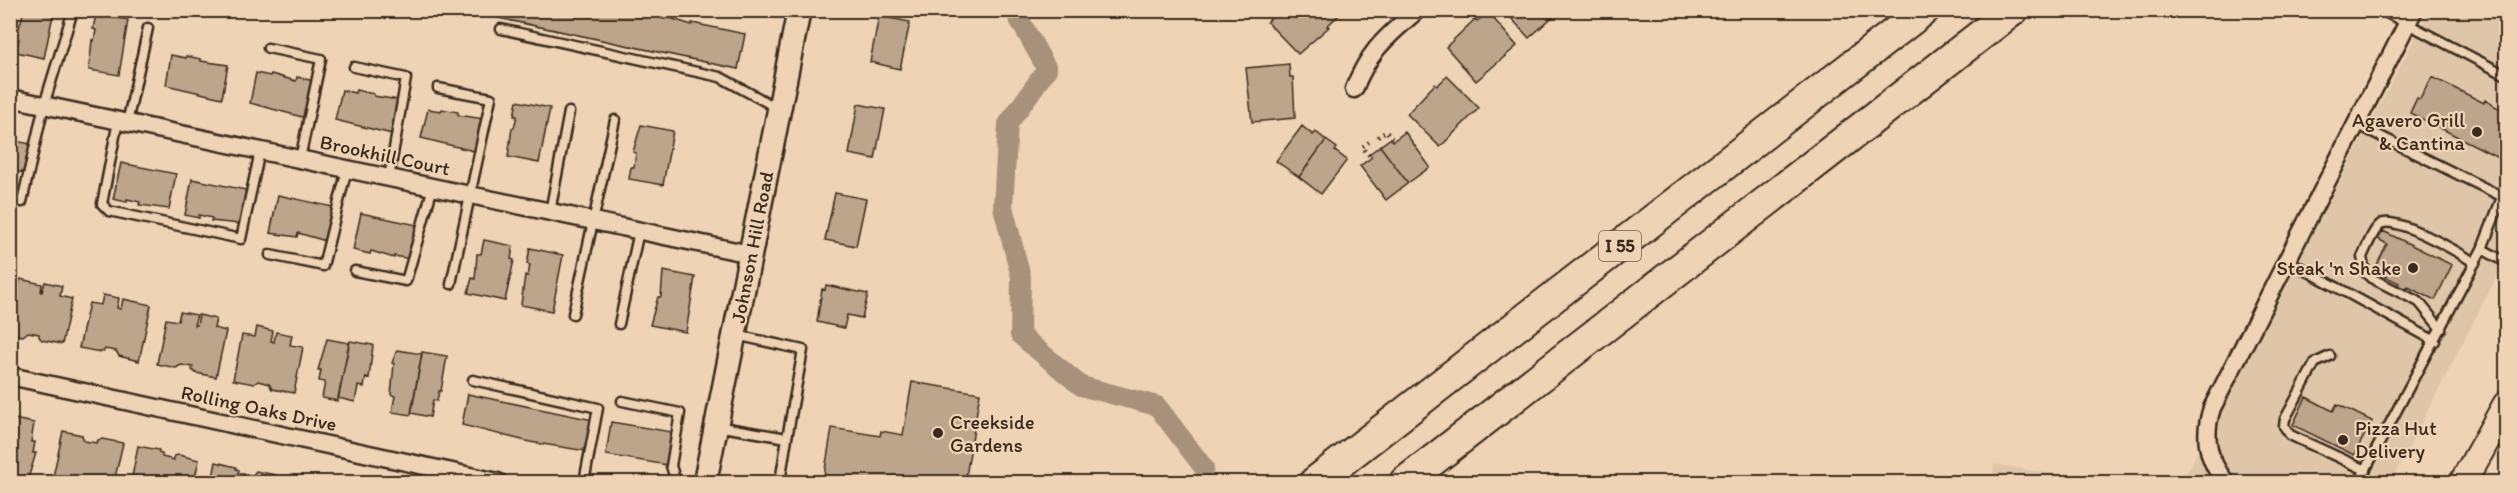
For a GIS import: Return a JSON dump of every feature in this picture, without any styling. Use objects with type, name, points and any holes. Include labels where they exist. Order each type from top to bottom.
[{"type":"highway","name":"I 55","points":[[1315,483],[1924,10]]},
{"type":"highway","points":[[1405,483],[2013,10]]},
{"type":"main road","points":[[2463,483],[2506,405]]},
{"type":"street","points":[[1354,89],[1363,66],[1378,45],[1417,10]]},
{"type":"street","name":"Johnson Hill Road","points":[[705,483],[779,109],[793,12]]},
{"type":"street","points":[[2226,483],[2209,454],[2208,419],[2411,17]]},
{"type":"street","name":"Brookhill Court","points":[[10,98],[750,254]]},
{"type":"street","name":"Rolling Oaks Drive","points":[[10,376],[498,483]]},
{"type":"lane","points":[[2381,10],[2411,17],[2506,75]]},
{"type":"lane","points":[[10,200],[22,202],[44,105],[70,17]]},
{"type":"lane","points":[[148,28],[102,204],[109,212],[241,239],[261,151]]},
{"type":"lane","points":[[501,29],[720,77],[779,109]]},
{"type":"lane","points":[[268,48],[321,59],[300,159]]},
{"type":"lane","points":[[354,67],[406,78],[389,178]]},
{"type":"lane","points":[[438,88],[491,98],[452,284]]},
{"type":"lane","points":[[550,212],[569,112]]},
{"type":"lane","points":[[573,314],[615,120]]},
{"type":"lane","points":[[2356,124],[2505,192],[2475,263],[2359,483]]},
{"type":"lane","points":[[270,255],[323,266],[347,169]]},
{"type":"lane","points":[[355,271],[406,281],[433,187]]},
{"type":"lane","points":[[2441,329],[2419,302],[2371,278],[2362,264],[2362,257],[2382,223],[2392,221],[2441,243],[2475,263]]},
{"type":"lane","points":[[619,324],[639,231]]},
{"type":"lane","points":[[2482,249],[2506,262]]},
{"type":"lane","points":[[2287,260],[2435,341]]},
{"type":"lane","points":[[734,335],[803,350],[780,483]]},
{"type":"lane","points":[[2330,356],[2315,363],[2285,419],[2284,426],[2290,435],[2366,470]]},
{"type":"lane","points":[[473,380],[598,408],[584,483]]},
{"type":"lane","points":[[622,401],[680,413],[671,466],[676,483]]},
{"type":"lane","points":[[716,426],[788,438]]},
{"type":"path","points":[[1378,137],[1386,131],[1394,141]]},
{"type":"path","points":[[1369,142],[1362,147],[1371,158]]},
{"type":"shaded area","points":[[2431,10],[2482,11],[2506,23],[2506,259],[2391,482],[2182,482],[2428,13]]},
{"type":"shaded area","points":[[1994,464],[2100,482],[1992,482]]},
{"type":"building","points":[[22,10],[54,10],[44,58],[16,52],[19,39],[16,39]]},
{"type":"building","points":[[484,10],[624,10],[745,34],[738,69],[484,15]]},
{"type":"building","points":[[1279,10],[1332,10],[1338,16],[1298,54],[1267,22]]},
{"type":"building","points":[[1504,10],[1560,10],[1529,38]]},
{"type":"building","points":[[1488,12],[1517,46],[1476,81],[1446,47],[1475,19],[1477,21]]},
{"type":"building","points":[[96,14],[128,20],[119,75],[89,70],[92,40],[94,41],[96,30],[93,29]]},
{"type":"building","points":[[879,16],[910,22],[900,69],[870,62]]},
{"type":"building","points":[[171,55],[228,65],[222,98],[166,85]]},
{"type":"building","points":[[1289,64],[1290,77],[1293,77],[1295,118],[1252,122],[1246,68]]},
{"type":"building","points":[[256,73],[270,76],[271,74],[296,81],[297,77],[314,81],[306,118],[250,103]]},
{"type":"building","points":[[1447,76],[1479,108],[1440,147],[1407,114],[1435,84],[1437,86]]},
{"type":"building","name":"Agavero Grill & Cantina","points":[[2432,77],[2484,103],[2485,100],[2506,113],[2506,150],[2502,159],[2410,113],[2417,98],[2420,99]]},
{"type":"building","points":[[342,90],[355,93],[356,90],[399,100],[392,134],[335,120]]},
{"type":"building","points":[[517,101],[550,108],[539,163],[508,157],[512,128],[514,128],[517,116],[514,116]]},
{"type":"building","points":[[858,104],[885,109],[875,159],[849,154]]},
{"type":"building","points":[[428,109],[441,111],[442,109],[458,112],[458,115],[485,119],[478,152],[421,138]]},
{"type":"building","points":[[641,125],[673,131],[663,185],[629,179],[631,167],[634,167],[636,153],[633,152]]},
{"type":"building","points":[[1302,126],[1313,135],[1316,132],[1326,140],[1299,177],[1276,161]]},
{"type":"building","points":[[1405,132],[1430,167],[1408,183],[1380,146],[1391,138],[1393,141]]},
{"type":"building","points":[[10,140],[31,144],[24,173],[12,170],[10,173]]},
{"type":"building","points":[[1326,140],[1347,160],[1321,194],[1299,177]]},
{"type":"building","points":[[1380,146],[1408,183],[1386,200],[1360,166],[1372,157],[1369,154]]},
{"type":"building","points":[[121,163],[176,174],[169,209],[139,205],[140,202],[127,199],[127,202],[113,199]]},
{"type":"building","points":[[192,179],[246,190],[240,224],[211,221],[212,218],[199,215],[199,218],[185,215]]},
{"type":"building","points":[[835,193],[866,199],[856,246],[825,240]]},
{"type":"building","points":[[278,195],[333,207],[326,241],[298,233],[297,237],[270,233]]},
{"type":"building","points":[[361,213],[417,225],[410,259],[394,256],[394,258],[371,251],[370,254],[353,250]]},
{"type":"building","name":"Steak 'n Shake","points":[[2383,231],[2452,265],[2435,300],[2408,287],[2405,291],[2397,287],[2399,283],[2374,271],[2387,244],[2378,239]]},
{"type":"building","points":[[484,240],[513,246],[511,259],[514,260],[505,301],[468,293],[472,278],[475,279],[477,254],[481,254]]},
{"type":"building","points":[[530,248],[563,255],[552,311],[521,305],[525,275],[528,276],[530,265],[527,264]]},
{"type":"building","points":[[663,271],[695,277],[686,332],[650,325],[658,297],[661,297]]},
{"type":"building","points":[[20,279],[42,284],[41,292],[45,282],[62,286],[60,296],[72,299],[62,344],[42,340],[39,334],[28,332],[23,336],[10,334],[10,294],[12,287],[18,288]]},
{"type":"building","points":[[826,285],[868,294],[862,318],[847,315],[844,328],[817,322],[822,289],[825,290]]},
{"type":"building","points":[[103,295],[119,298],[117,308],[121,309],[123,299],[151,305],[139,361],[119,356],[116,351],[105,349],[100,352],[79,348],[89,303],[101,305]]},
{"type":"building","points":[[180,312],[197,315],[194,325],[197,325],[199,315],[216,319],[214,328],[226,331],[216,377],[196,373],[192,370],[193,367],[181,365],[176,368],[157,364],[166,319],[178,321]]},
{"type":"building","points":[[257,327],[273,331],[271,341],[274,342],[276,332],[292,335],[290,345],[303,347],[294,393],[272,389],[269,384],[258,381],[254,384],[233,380],[242,335],[255,337]]},
{"type":"building","points":[[327,339],[349,343],[338,401],[322,398],[325,382],[319,381],[321,370],[318,370]]},
{"type":"building","points":[[350,341],[373,345],[369,378],[366,377],[364,387],[358,386],[355,402],[338,398]]},
{"type":"building","points":[[397,350],[422,354],[411,415],[392,412],[395,396],[391,395],[394,364],[392,363]]},
{"type":"building","points":[[422,352],[447,356],[441,391],[439,391],[437,401],[433,400],[430,417],[411,413]]},
{"type":"building","name":"Creekside Gardens","points":[[912,382],[980,393],[965,482],[823,482],[832,428],[880,436],[881,431],[903,435]]},
{"type":"building","points":[[468,394],[593,420],[586,451],[530,442],[462,425]]},
{"type":"building","name":"Pizza Hut Delivery","points":[[2306,397],[2333,411],[2337,404],[2372,421],[2354,455],[2293,425]]},
{"type":"building","points":[[10,420],[34,423],[31,442],[35,442],[33,453],[36,453],[27,482],[10,482]]},
{"type":"building","points":[[611,422],[672,432],[667,465],[606,455]]},
{"type":"building","points":[[63,431],[82,435],[84,441],[97,443],[102,439],[123,443],[114,482],[83,482],[53,477]]},
{"type":"building","points":[[138,446],[159,450],[162,457],[174,460],[174,456],[179,455],[199,460],[194,482],[131,482]]},
{"type":"building","points":[[216,462],[236,467],[239,470],[238,473],[252,476],[256,471],[276,475],[275,482],[212,482]]},
{"type":"waterway","points":[[1014,10],[1047,69],[1008,124],[1003,207],[1021,277],[1020,335],[1081,386],[1157,406],[1204,468]]},
{"type":"place","name":"Agavero Grill & Cantina","points":[[2477,132]]},
{"type":"place","name":"Steak 'n Shake","points":[[2413,268]]},
{"type":"place","name":"Creekside Gardens","points":[[938,433]]},
{"type":"place","name":"Pizza Hut Delivery","points":[[2343,440]]}]
